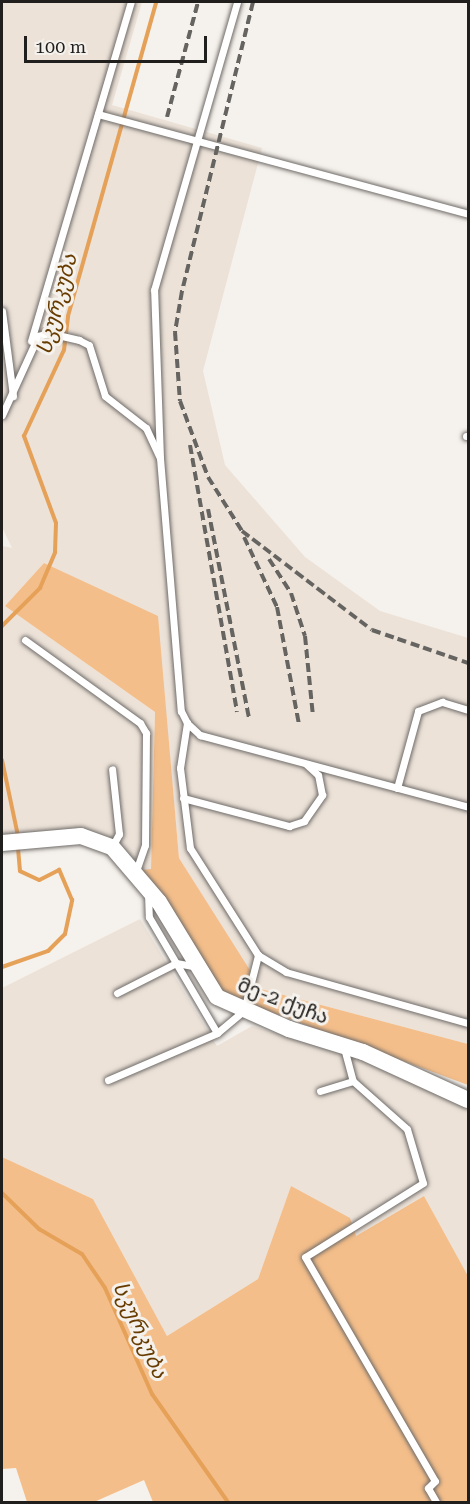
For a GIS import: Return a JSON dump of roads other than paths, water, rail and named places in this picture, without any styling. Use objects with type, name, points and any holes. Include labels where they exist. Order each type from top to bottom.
[{"type":"street","name":"მე-2 ქუჩა","points":[[10,841],[35,836],[81,836],[112,847],[136,871],[147,886],[193,966],[217,997],[244,1010],[344,1046],[468,1100]]},
{"type":"lane","points":[[2,415],[13,396],[20,377],[131,2]]},
{"type":"lane","points":[[237,2],[154,290],[160,458],[181,711],[187,723],[200,735],[468,807]]},
{"type":"lane","points":[[98,114],[468,214]]},
{"type":"lane","points":[[2,311],[4,371],[13,396]]},
{"type":"lane","points":[[29,347],[50,333],[79,339],[89,345],[105,396],[146,428],[160,458]]},
{"type":"lane","points":[[4,371],[20,377]]},
{"type":"lane","points":[[25,640],[140,723],[146,734],[145,845],[136,871]]},
{"type":"lane","points":[[397,788],[418,711],[442,702],[468,710]]},
{"type":"lane","points":[[187,723],[181,742],[183,798],[190,848],[258,955],[286,972],[468,1023]]},
{"type":"lane","points":[[183,798],[289,826],[304,821],[322,795],[318,775],[306,763]]},
{"type":"lane","points":[[112,769],[119,834],[112,847]]},
{"type":"lane","points":[[147,886],[148,917],[217,1033]]},
{"type":"lane","points":[[108,1080],[217,1033],[244,1010],[258,955]]},
{"type":"lane","points":[[117,993],[176,963],[193,966]]},
{"type":"lane","points":[[344,1046],[353,1081],[407,1129],[423,1183],[305,1257],[435,1481],[428,1488],[436,1503]]},
{"type":"lane","points":[[320,1090],[353,1081]]},
{"type":"waterway","name":"სკურკუბა","points":[[2,626],[40,588],[55,552],[56,523],[24,436],[64,350],[68,316],[156,2]]},
{"type":"waterway","name":"სკურკუბა","points":[[2,760],[18,836]]},
{"type":"waterway","name":"სკურკუბა","points":[[2,967],[48,951],[65,934],[72,900],[59,870],[39,880],[20,871],[18,847]]},
{"type":"waterway","name":"სკურკუბა","points":[[2,1193],[39,1229],[82,1254],[105,1288],[152,1394],[228,1502]]},
{"type":"railway","points":[[167,117],[198,2]]},
{"type":"railway","points":[[253,2],[182,291],[175,332],[180,401],[208,477],[242,531],[372,630],[468,663]]},
{"type":"railway","points":[[190,445],[237,712]]},
{"type":"railway","points":[[208,509],[249,718]]},
{"type":"railway","points":[[244,537],[277,607],[299,725]]},
{"type":"railway","points":[[269,559],[291,593],[305,636],[313,716]]}]
